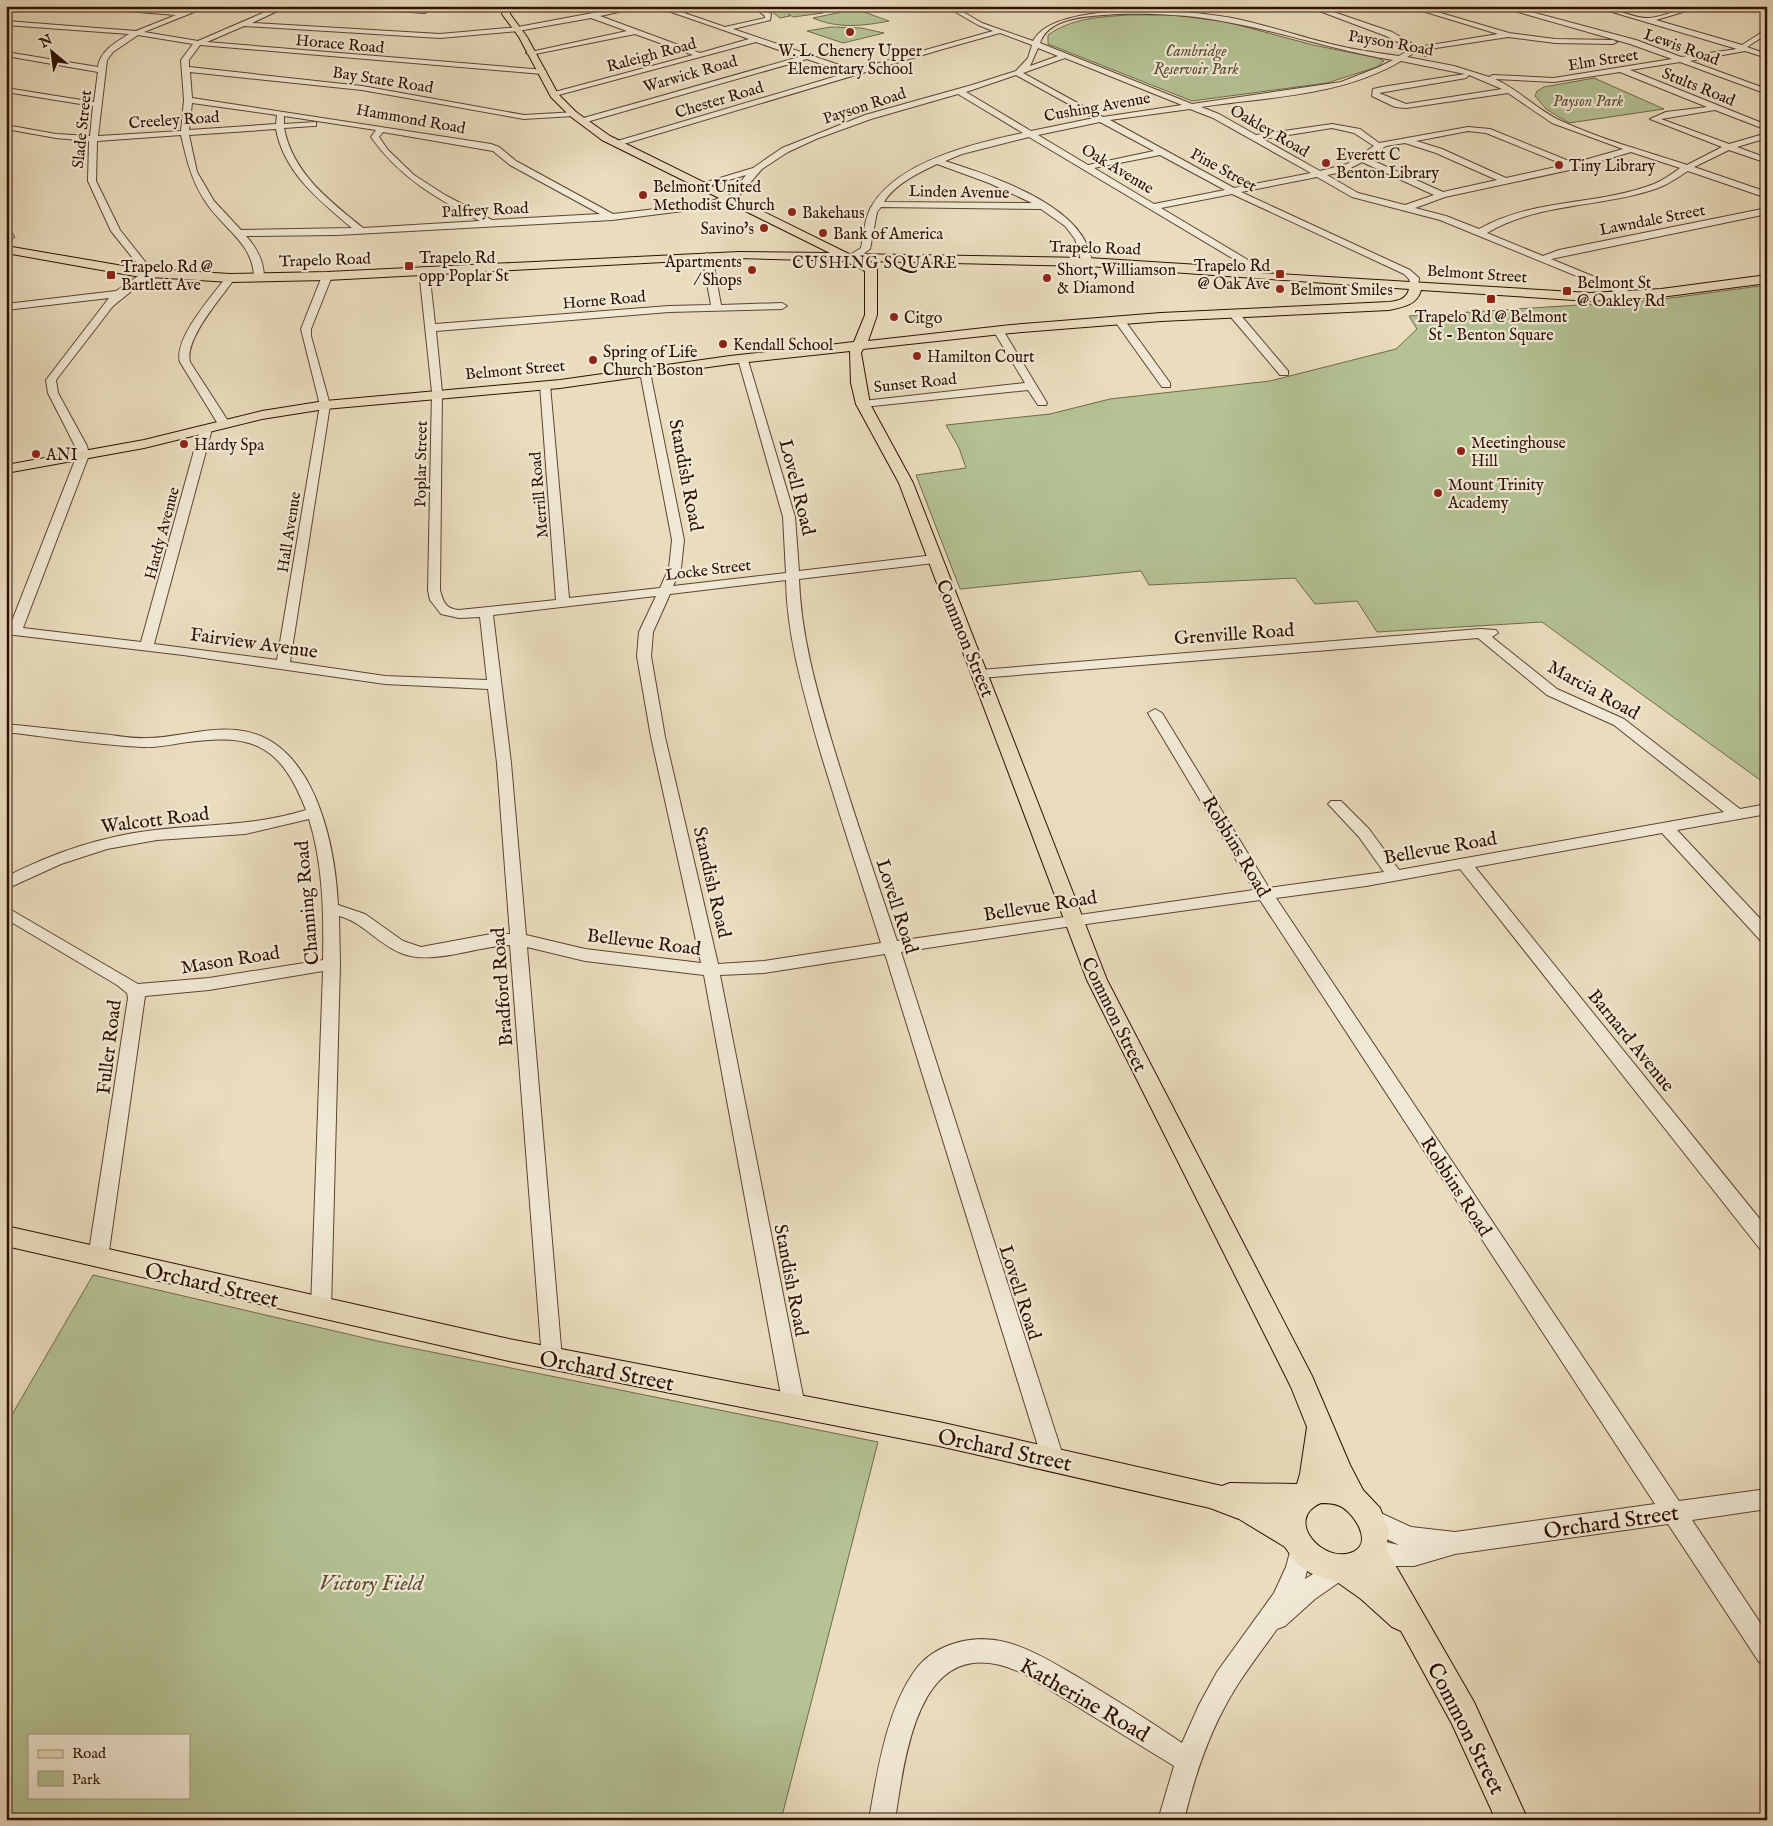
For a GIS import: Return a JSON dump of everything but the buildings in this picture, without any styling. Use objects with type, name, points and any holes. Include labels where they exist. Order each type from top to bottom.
[{"type":"main road","name":"Common Street","points":[[507,6],[506,14],[518,29],[554,95],[573,114],[618,144],[704,184],[868,266],[872,274],[871,315],[855,354],[863,404],[906,484],[980,674],[1072,920],[1113,1014],[1303,1384],[1339,1472],[1353,1498]]},
{"type":"main road","points":[[783,256],[809,248],[812,243],[808,237]]},
{"type":"main road","name":"Trapelo Road","points":[[6,249],[102,267],[149,273],[230,278],[327,276],[647,258],[783,256],[932,260],[954,263],[1088,264],[1415,286]]},
{"type":"main road","points":[[102,267],[127,263],[134,260],[134,257]]},
{"type":"main road","name":"Belmont Street","points":[[6,469],[325,405],[437,393],[546,385],[743,359],[998,330],[1119,320],[1389,306],[1410,301],[1415,294],[1415,286],[1557,297],[1633,296],[1767,279]]},
{"type":"main road","name":"Orchard Street","points":[[6,1236],[552,1359],[939,1434],[1210,1495],[1248,1509],[1298,1543]]},
{"type":"main road","points":[[1305,1495],[1326,1489],[1340,1492],[1353,1498],[1364,1508],[1372,1520],[1375,1539],[1372,1551],[1359,1564],[1340,1568],[1319,1563],[1298,1543],[1291,1518],[1295,1506],[1305,1495],[1314,1474],[1320,1423]]},
{"type":"main road","name":"Orchard Street","points":[[1210,1495],[1254,1498],[1305,1495]]},
{"type":"main road","name":"Common Street","points":[[1372,1551],[1463,1713],[1512,1820]]},
{"type":"main road","name":"Common Street","points":[[1340,1568],[1384,1600],[1419,1637]]},
{"type":"street","points":[[66,6],[188,14]]},
{"type":"street","name":"Slade Street","points":[[149,273],[134,257],[116,231],[92,182],[94,139],[103,60],[106,54],[137,33],[206,6]]},
{"type":"street","points":[[259,278],[259,265],[250,246],[210,202],[194,172],[185,133],[188,100],[186,60],[188,52],[197,44],[285,6]]},
{"type":"street","points":[[325,6],[424,15]]},
{"type":"street","points":[[240,24],[440,36],[518,29],[643,6]]},
{"type":"street","points":[[657,6],[855,73]]},
{"type":"street","points":[[725,29],[768,19],[769,15],[755,6]]},
{"type":"street","name":"Oakley Road","points":[[948,6],[967,18],[1034,43],[1228,122],[1355,195],[1444,218],[1545,258],[1633,296]]},
{"type":"street","points":[[1093,6],[1103,13]]},
{"type":"street","points":[[1189,13],[1196,6]]},
{"type":"street","points":[[1309,6],[1407,42],[1416,50],[1442,66]]},
{"type":"street","points":[[1409,6],[1508,35],[1579,42],[1633,42]]},
{"type":"street","name":"Lewis Road","points":[[1500,6],[1633,42],[1767,92]]},
{"type":"street","points":[[1595,6],[1650,20],[1767,56]]},
{"type":"street","points":[[1650,20],[1700,6]]},
{"type":"street","name":"Payson Road","points":[[1017,72],[1029,64],[1033,58],[1034,43],[1042,30],[1057,22],[1103,13],[1189,13],[1248,24],[1320,44],[1442,66],[1474,74],[1512,90],[1558,122],[1767,195]]},
{"type":"street","points":[[406,35],[424,15]]},
{"type":"street","points":[[593,16],[700,55]]},
{"type":"street","name":"Horace Road","points":[[6,23],[137,33],[197,44],[542,72]]},
{"type":"street","points":[[6,31],[17,24]]},
{"type":"street","name":"Elm Street","points":[[1474,74],[1512,79],[1554,80],[1621,70],[1742,50],[1767,30]]},
{"type":"street","name":"Chester Road","points":[[618,144],[1002,31]]},
{"type":"street","points":[[530,53],[633,32]]},
{"type":"street","name":"Cushing Avenue","points":[[852,258],[866,249],[877,204],[886,191],[899,180],[936,161],[979,146],[1103,119],[1342,84],[1361,79],[1416,50],[1508,35]]},
{"type":"street","name":"Raleigh Road","points":[[554,95],[755,40]]},
{"type":"street","points":[[6,54],[102,70]]},
{"type":"street","name":"Payson Road","points":[[704,184],[754,170],[785,150],[868,117],[960,92],[1065,56]]},
{"type":"street","name":"Warwick Road","points":[[583,121],[806,57]]},
{"type":"street","name":"Bay State Road","points":[[187,69],[362,88],[524,117],[573,114]]},
{"type":"street","name":"Stults Road","points":[[1621,70],[1767,128]]},
{"type":"street","name":"Pine Street","points":[[1017,72],[1232,191],[1309,230],[1407,272],[1414,278],[1415,286]]},
{"type":"street","points":[[1474,74],[1376,90],[1375,94],[1398,105],[1406,106],[1512,90]]},
{"type":"street","name":"Elm Street","points":[[1519,95],[1554,80]]},
{"type":"street","points":[[6,90],[99,105]]},
{"type":"street","name":"Oak Avenue","points":[[960,92],[1032,133],[1248,263],[1256,275]]},
{"type":"street","name":"Hammond Road","points":[[188,100],[344,122],[496,149],[513,163],[612,217]]},
{"type":"street","points":[[1714,108],[1666,114],[1654,119],[1767,161]]},
{"type":"street","points":[[280,112],[279,126],[288,153],[308,186],[360,230]]},
{"type":"street","name":"Creeley Road","points":[[6,127],[56,136],[94,139],[344,122]]},
{"type":"street","points":[[1256,138],[1332,126],[1343,126],[1361,133],[1378,146]]},
{"type":"street","points":[[381,129],[376,137],[379,144],[408,174],[426,189],[491,223]]},
{"type":"street","points":[[1154,207],[1350,166],[1378,146],[1404,139],[1468,129],[1479,130],[1574,166]]},
{"type":"street","points":[[1481,232],[1491,225],[1518,214],[1591,202],[1658,185],[1728,148],[1767,135]]},
{"type":"street","points":[[1404,139],[1439,151],[1505,182]]},
{"type":"street","points":[[1404,208],[1442,195],[1574,166],[1631,149]]},
{"type":"street","points":[[1089,167],[1163,152]]},
{"type":"street","points":[[1362,159],[1442,195]]},
{"type":"street","points":[[936,161],[994,182],[1041,206],[1061,220],[1078,237],[1088,264]]},
{"type":"street","name":"Payson Road","points":[[731,198],[739,193],[754,170]]},
{"type":"street","name":"Palfrey Road","points":[[240,233],[360,230],[612,217],[675,211],[731,198]]},
{"type":"street","name":"Linden Avenue","points":[[877,204],[981,207],[1041,206]]},
{"type":"street","name":"Lawndale Street","points":[[1545,258],[1559,253],[1767,211]]},
{"type":"street","points":[[6,230],[9,237],[6,240]]},
{"type":"street","points":[[707,256],[716,307]]},
{"type":"street","name":"Poplar Street","points":[[424,270],[437,393],[435,604],[441,610],[453,614],[486,612]]},
{"type":"street","points":[[11,630],[83,455],[81,446],[53,392],[51,380],[119,294],[149,273]]},
{"type":"street","points":[[325,405],[306,336],[306,329],[327,276]]},
{"type":"street","points":[[224,424],[183,355],[188,338],[230,278]]},
{"type":"street","points":[[7,307],[119,294]]},
{"type":"street","name":"Horne Road","points":[[429,328],[657,310],[782,306]]},
{"type":"street","points":[[1234,314],[1284,373]]},
{"type":"street","points":[[1119,320],[1166,384]]},
{"type":"street","points":[[998,330],[1042,403]]},
{"type":"street","name":"Lovell Road","points":[[743,359],[789,517],[794,575],[793,596],[798,642],[851,828],[891,948],[1052,1458]]},
{"type":"street","name":"Standish Road","points":[[645,372],[678,540],[675,568],[646,632],[644,656],[658,737],[711,970],[794,1406]]},
{"type":"street","name":"Merrill Road","points":[[546,385],[563,603]]},
{"type":"street","name":"Sunset Road","points":[[863,404],[1031,386]]},
{"type":"street","name":"Hall Avenue","points":[[283,664],[325,405]]},
{"type":"street","name":"Hardy Avenue","points":[[147,646],[206,429]]},
{"type":"street","name":"Locke Street","points":[[486,612],[934,559]]},
{"type":"street","name":"Bradford Road","points":[[486,612],[496,685],[519,939],[552,1359]]},
{"type":"street","name":"Fairview Avenue","points":[[11,630],[283,664],[385,680],[496,685]]},
{"type":"street","name":"Grenville Road","points":[[980,674],[1485,633]]},
{"type":"street","name":"Marcia Road","points":[[1485,633],[1525,672],[1552,692],[1619,722],[1737,814]]},
{"type":"street","name":"Robbins Road","points":[[1155,713],[1265,895],[1767,1654]]},
{"type":"street","name":"Channing Road","points":[[6,728],[144,743],[165,742],[207,734],[236,735],[262,741],[280,755],[295,774],[314,812],[324,846],[332,964],[321,1308]]},
{"type":"street","points":[[1336,804],[1364,833],[1395,876]]},
{"type":"street","name":"Bellevue Road","points":[[329,909],[357,916],[410,952],[421,953],[491,940],[519,939],[585,955],[711,970],[764,967],[1072,920],[1395,876],[1767,809]]},
{"type":"street","name":"Walcott Road","points":[[6,884],[41,865],[76,852],[113,843],[144,837],[260,827],[314,812]]},
{"type":"street","points":[[1665,827],[1767,937]]},
{"type":"street","name":"Barnard Avenue","points":[[1463,864],[1767,1243]]},
{"type":"street","name":"Fuller Road","points":[[6,912],[135,990],[137,998],[136,1011],[98,1258]]},
{"type":"street","name":"Mason Road","points":[[135,990],[171,990],[244,980],[332,964]]},
{"type":"street","name":"Orchard Street","points":[[1372,1551],[1400,1556],[1425,1552],[1455,1543],[1767,1499]]},
{"type":"street","name":"Orchard Street","points":[[1372,1520],[1409,1538],[1455,1543]]},
{"type":"street","points":[[1171,1820],[1188,1761],[1216,1698],[1260,1633],[1296,1573],[1298,1543]]},
{"type":"street","points":[[1260,1633],[1307,1591],[1340,1568]]},
{"type":"street","name":"Katherine Road","points":[[882,1820],[893,1761],[907,1712],[916,1693],[936,1664],[951,1656],[968,1652],[984,1651],[1005,1654],[1027,1662],[1118,1715],[1188,1761]]},
{"type":"green space","points":[[781,6],[815,8],[823,13],[793,17],[788,14],[790,16],[780,18],[767,8]]},
{"type":"green space","points":[[856,9],[889,21],[851,26],[832,24],[813,18]]},
{"type":"green space","name":"Cambridge Reservoir Park","points":[[1128,15],[1174,15],[1227,22],[1313,45],[1378,58],[1384,61],[1377,67],[1327,83],[1192,101],[1048,44],[1048,35],[1067,25],[1086,19]]},
{"type":"green space","points":[[831,27],[861,28],[884,33],[843,43],[807,31]]},
{"type":"green space","name":"Payson Park","points":[[1594,78],[1664,109],[1569,123],[1546,109],[1535,96],[1537,91],[1544,87]]},
{"type":"green space","points":[[1767,285],[1767,785],[1542,622],[1377,632],[1357,601],[1315,604],[1295,578],[1149,585],[1141,571],[960,589],[916,475],[966,468],[959,448],[946,425],[1050,414],[1110,399],[1270,381],[1396,349],[1417,329],[1409,316],[1656,300]]},
{"type":"green space","name":"Victory Field","points":[[93,1275],[382,1342],[878,1442],[781,1820],[6,1820],[6,1425]]},
{"type":"place","name":"W. L. Chenery Upper Elementary School","points":[[850,32]]},
{"type":"place","name":"Everett C Benton Library","points":[[1326,163]]},
{"type":"place","name":"Tiny Library","points":[[1559,165]]},
{"type":"place","name":"Belmont United Methodist Church","points":[[643,195]]},
{"type":"place","name":"Bakehaus","points":[[792,212]]},
{"type":"place","name":"Savino's","points":[[764,228]]},
{"type":"place","name":"Bank of America","points":[[823,233]]},
{"type":"place","name":"Trapelo Rd opp Poplar St","points":[[409,266]]},
{"type":"place","name":"Apartments / Shops","points":[[752,270]]},
{"type":"place","name":"Trapelo Rd @ Oak Ave","points":[[1280,274]]},
{"type":"place","name":"Trapelo Rd @ Bartlett Ave","points":[[111,275]]},
{"type":"place","name":"Short, Williamson & Diamond","points":[[1047,278]]},
{"type":"place","name":"Belmont Smiles","points":[[1280,289]]},
{"type":"place","name":"Belmont St @ Oakley Rd","points":[[1567,291]]},
{"type":"place","name":"Trapelo Rd @ Belmont St - Benton Square","points":[[1491,299]]},
{"type":"place","name":"Citgo","points":[[894,317]]},
{"type":"place","name":"Kendall School","points":[[723,344]]},
{"type":"place","name":"Hamilton Court","points":[[917,356]]},
{"type":"place","name":"Spring of Life Church Boston","points":[[593,360]]},
{"type":"place","name":"Hardy Spa","points":[[184,444]]},
{"type":"place","name":"Meetinghouse Hill","points":[[1461,451]]},
{"type":"place","name":"ANI","points":[[36,454]]},
{"type":"place","name":"Mount Trinity Academy","points":[[1438,493]]},
{"type":"district","name":"CUSHING SQUARE","points":[[875,262]]}]
